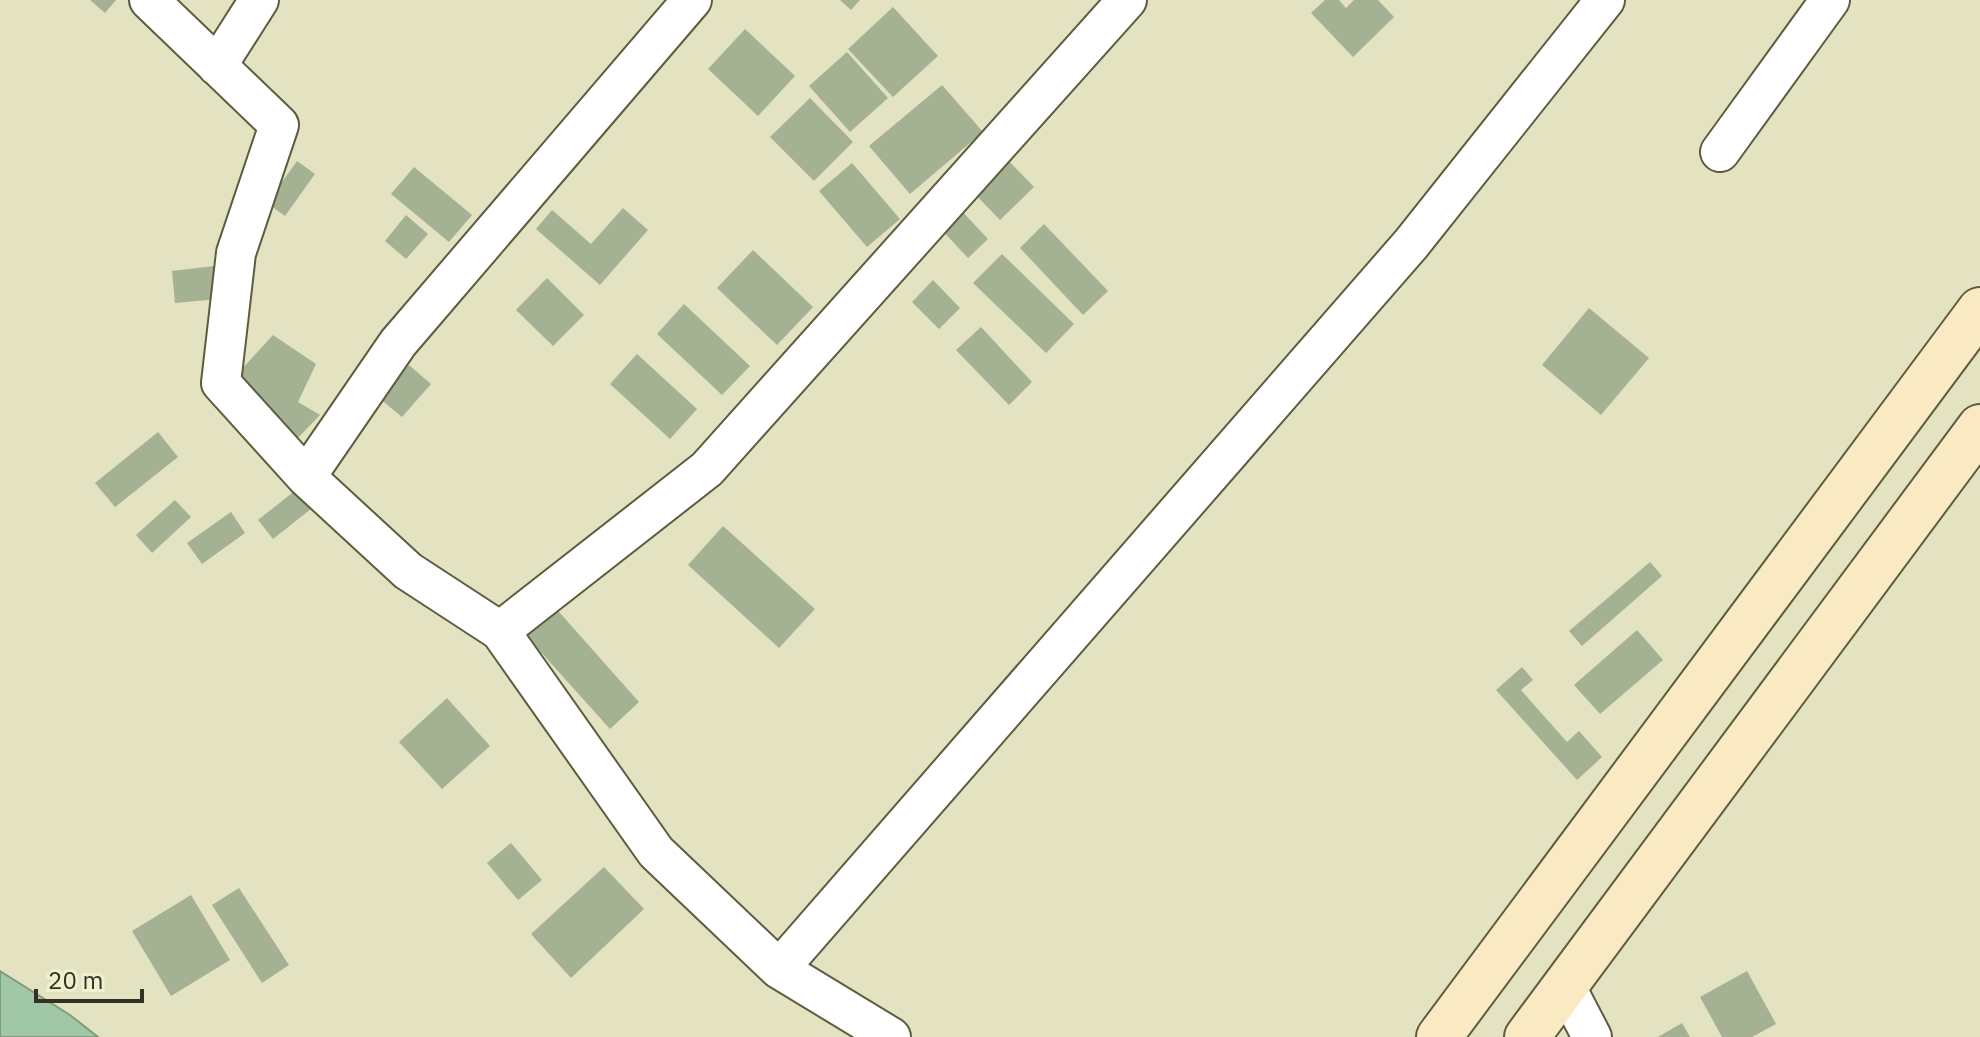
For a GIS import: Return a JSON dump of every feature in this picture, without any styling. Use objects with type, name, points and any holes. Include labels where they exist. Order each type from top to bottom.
[{"type":"street","points":[[149,0],[279,125],[236,253],[221,383],[306,477],[408,571],[500,631],[656,852],[779,969],[891,1037]]},
{"type":"street","points":[[217,66],[259,0]]},
{"type":"street","points":[[306,477],[398,343],[692,0]]},
{"type":"street","points":[[500,631],[707,469],[1127,0]]},
{"type":"street","points":[[779,969],[1411,244],[1605,0]]},
{"type":"street","points":[[1720,152],[1830,0]]},
{"type":"street","points":[[1439,1037],[1980,310]]},
{"type":"street","points":[[1527,1037],[1980,427]]},
{"type":"street","points":[[1700,686],[1757,728]]},
{"type":"street","points":[[1565,985],[1592,1037]]},
{"type":"shaded area","points":[[0,971],[70,1015],[98,1037],[0,1037]]},
{"type":"building","points":[[90,0],[116,0],[105,13]]},
{"type":"building","points":[[840,0],[860,0],[851,10]]},
{"type":"building","points":[[1325,0],[1339,0],[1346,8],[1354,0],[1378,0],[1394,17],[1353,57],[1311,13]]},
{"type":"building","points":[[893,7],[938,56],[893,97],[848,49]]},
{"type":"building","points":[[745,29],[795,76],[758,116],[708,69]]},
{"type":"building","points":[[847,52],[888,98],[850,132],[809,86]]},
{"type":"building","points":[[942,85],[983,132],[910,194],[869,146]]},
{"type":"building","points":[[810,98],[853,142],[814,181],[770,137]]},
{"type":"building","points":[[1005,157],[1034,187],[1000,220],[971,190]]},
{"type":"building","points":[[297,161],[315,174],[285,216],[267,203]]},
{"type":"building","points":[[852,163],[900,219],[867,247],[819,191]]},
{"type":"building","points":[[414,167],[472,215],[449,242],[391,194]]},
{"type":"building","points":[[623,208],[648,230],[600,285],[536,229],[552,210],[591,244]]},
{"type":"building","points":[[959,208],[988,239],[968,258],[939,227]]},
{"type":"building","points":[[406,215],[428,234],[406,259],[385,241]]},
{"type":"building","points":[[1044,224],[1108,291],[1083,315],[1020,248]]},
{"type":"building","points":[[753,250],[813,307],[777,345],[717,288]]},
{"type":"building","points":[[1002,254],[1074,324],[1046,353],[973,283]]},
{"type":"building","points":[[214,266],[218,299],[175,303],[172,271]]},
{"type":"building","points":[[547,278],[584,315],[553,346],[516,310]]},
{"type":"building","points":[[933,280],[960,308],[939,329],[912,302]]},
{"type":"building","points":[[684,304],[750,366],[722,395],[657,334]]},
{"type":"building","points":[[1589,308],[1649,358],[1601,415],[1542,365]]},
{"type":"building","points":[[981,327],[1032,382],[1009,405],[956,350]]},
{"type":"building","points":[[273,335],[316,364],[298,402],[320,415],[289,447],[246,404],[241,370]]},
{"type":"building","points":[[637,354],[697,409],[670,439],[610,384]]},
{"type":"building","points":[[409,365],[431,384],[402,417],[379,398]]},
{"type":"building","points":[[158,432],[178,457],[115,507],[95,483]]},
{"type":"building","points":[[301,486],[316,505],[273,539],[258,520]]},
{"type":"building","points":[[175,500],[191,517],[152,553],[136,535]]},
{"type":"building","points":[[231,512],[245,533],[202,564],[187,543]]},
{"type":"building","points":[[723,526],[815,609],[779,648],[688,565]]},
{"type":"building","points":[[1650,562],[1662,576],[1582,646],[1569,631]]},
{"type":"building","points":[[552,604],[639,702],[610,729],[522,631]]},
{"type":"building","points":[[1637,630],[1663,660],[1600,714],[1574,685]]},
{"type":"building","points":[[1522,667],[1533,680],[1521,690],[1567,742],[1579,731],[1602,757],[1577,780],[1496,690]]},
{"type":"building","points":[[447,698],[490,746],[442,789],[399,742]]},
{"type":"building","points":[[511,843],[542,880],[518,900],[487,863]]},
{"type":"building","points":[[604,867],[644,909],[571,978],[531,934]]},
{"type":"building","points":[[239,888],[289,965],[262,983],[212,905]]},
{"type":"building","points":[[191,895],[230,960],[171,996],[132,931]]},
{"type":"building","points":[[1747,971],[1776,1024],[1752,1037],[1722,1037],[1700,997]]},
{"type":"building","points":[[1682,1023],[1690,1037],[1658,1037]]}]
